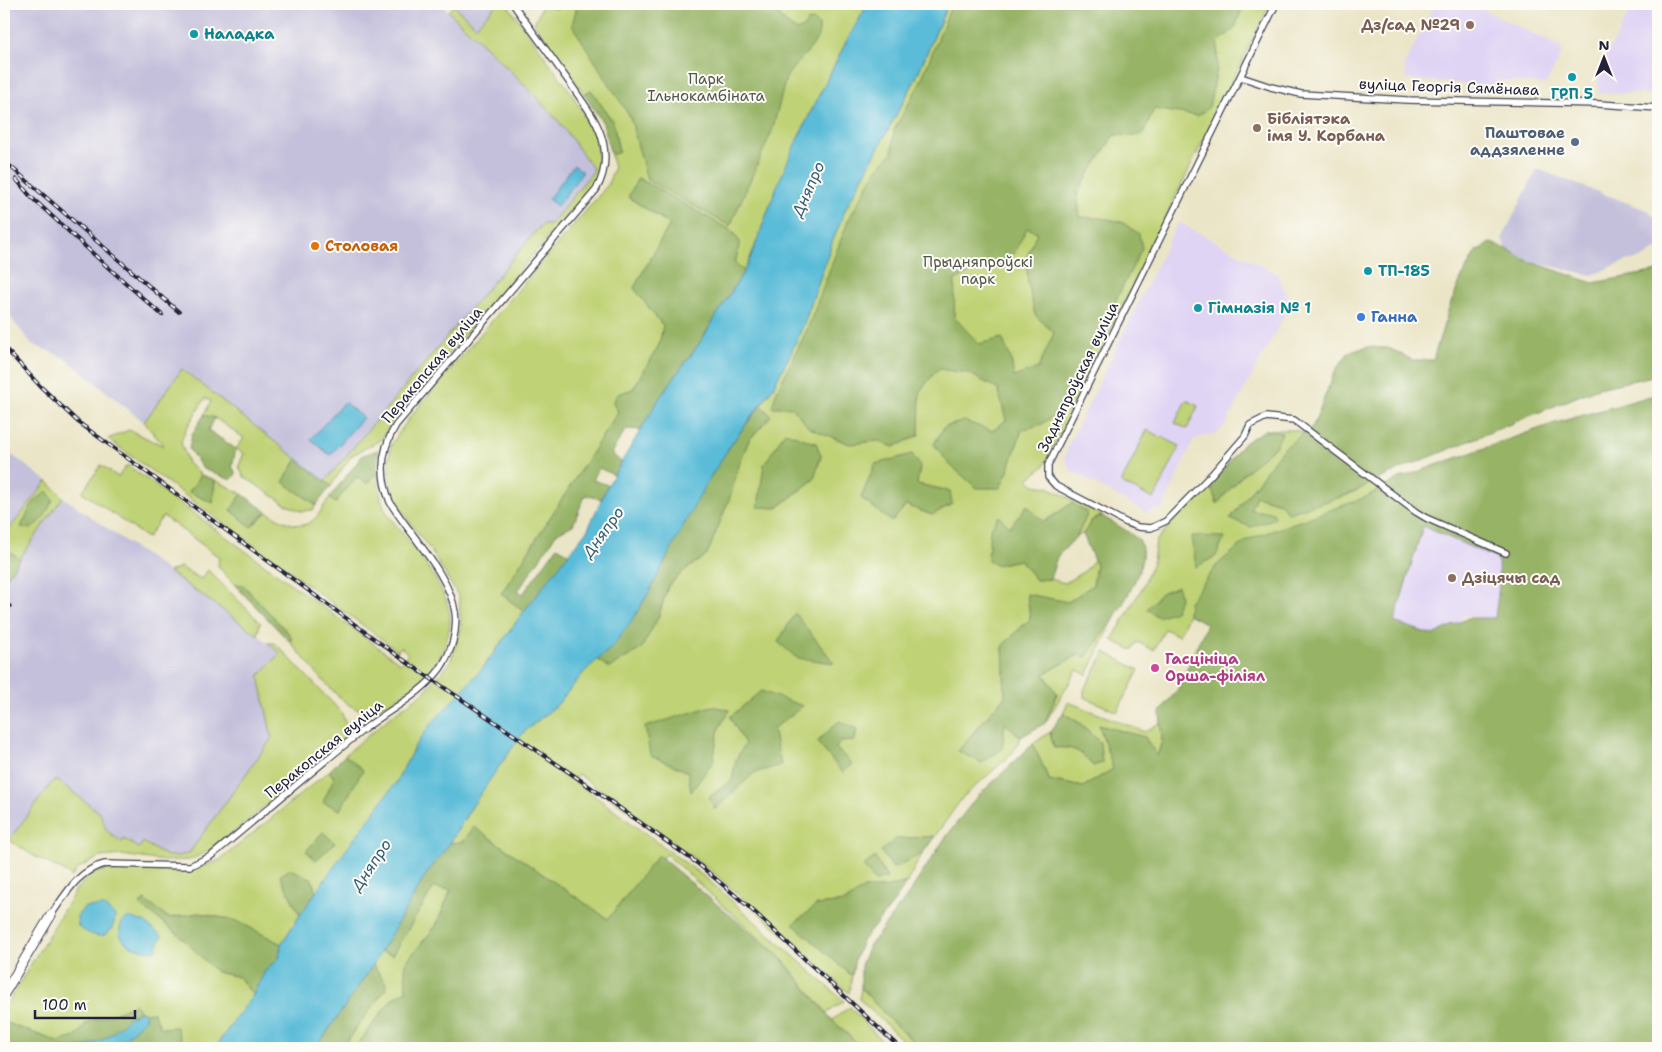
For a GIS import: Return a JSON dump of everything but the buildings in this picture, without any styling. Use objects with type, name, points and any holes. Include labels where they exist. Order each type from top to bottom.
[{"type":"street","name":"Перакопская вуліца","points":[[51,915],[84,873],[94,866],[105,864],[190,866],[212,856],[364,729],[421,688],[440,669],[448,654],[455,629],[456,614],[453,601],[439,573],[390,502],[386,493],[382,463],[385,447],[396,425],[596,190],[601,182],[605,168],[604,143],[600,131],[566,77],[513,4]]},
{"type":"street","name":"Задняпроўская вуліца","points":[[1276,4],[1048,465],[1048,477],[1056,486],[1126,523],[1138,527],[1151,528],[1166,521],[1212,474],[1245,436],[1250,425],[1266,417],[1294,420],[1416,512],[1506,553]]},
{"type":"street","name":"вуліца Георгія Сямёнава","points":[[1241,77],[1301,94],[1407,100],[1561,103],[1658,108]]},
{"type":"street","points":[[4,994],[51,915]]},
{"type":"shaded area","points":[[4,4],[441,4],[519,79],[560,123],[594,170],[551,224],[542,224],[325,481],[183,369],[144,422],[65,358],[32,344],[13,321],[4,305]]},
{"type":"shaded area","points":[[452,4],[497,4],[476,27]]},
{"type":"shaded area","name":"Дз/сад №29","points":[[1435,4],[1471,4],[1561,47],[1562,54],[1546,84],[1498,80],[1492,86],[1405,79],[1405,64]]},
{"type":"shaded area","points":[[1634,4],[1658,4],[1658,94],[1599,93],[1597,73]]},
{"type":"shaded area","points":[[1537,169],[1649,211],[1658,222],[1658,248],[1643,258],[1626,261],[1592,275],[1528,261],[1507,249],[1502,239]]},
{"type":"shaded area","points":[[1178,222],[1277,274],[1291,303],[1224,427],[1215,434],[1194,439],[1163,508],[1146,513],[1071,470],[1065,460],[1067,448]]},
{"type":"shaded area","points":[[4,449],[47,481],[4,536]]},
{"type":"shaded area","points":[[63,497],[258,635],[280,653],[259,677],[273,738],[189,853],[179,857],[168,857],[144,842],[139,848],[124,839],[122,842],[107,831],[100,813],[9,840],[4,844],[4,581]]},
{"type":"shaded area","name":"Дзіцячы сад","points":[[1420,520],[1502,559],[1497,619],[1463,615],[1449,647],[1388,626]]},
{"type":"green space","points":[[497,4],[507,4],[572,94],[596,136],[599,171],[593,185],[397,413],[382,439],[351,456],[331,486],[325,481],[542,224],[551,224],[594,170],[560,123],[519,79],[448,11],[454,6],[476,26]]},
{"type":"green space","points":[[543,4],[557,9],[560,4],[868,4],[831,70],[798,139],[744,271],[735,263],[740,242],[732,231],[638,178],[629,198],[670,224],[634,288],[663,326],[659,345],[633,389],[618,394],[613,402],[618,412],[501,594],[524,611],[483,668],[430,726],[415,746],[397,781],[316,892],[311,878],[280,875],[300,915],[281,944],[237,921],[199,913],[169,918],[144,900],[140,904],[178,934],[216,972],[239,977],[253,995],[220,1040],[217,1048],[176,1048],[181,1042],[161,1028],[153,1012],[142,1012],[134,1004],[111,1015],[87,1022],[76,1037],[58,1042],[4,1022],[4,1009],[77,888],[93,873],[119,867],[189,872],[220,860],[329,771],[334,778],[362,770],[345,755],[390,717],[423,693],[450,663],[461,629],[459,597],[433,554],[392,494],[388,467],[391,445],[410,417],[607,186],[614,169],[611,155],[619,152],[613,122],[591,90],[584,94],[534,23]]},
{"type":"green space","name":"Парк Ільнокамбіната","points":[[575,4],[778,4],[780,17],[797,31],[803,28],[807,22],[813,20],[819,25],[819,33],[812,47],[786,78],[772,131],[730,226],[647,180],[630,117],[572,25],[576,10]]},
{"type":"green space","points":[[948,4],[1270,4],[1044,466],[1028,479],[1034,485],[1048,487],[1102,516],[1092,520],[1083,534],[1077,536],[1088,513],[1072,503],[1044,522],[995,564],[1020,560],[1036,580],[1050,579],[1065,583],[1086,570],[1094,560],[1096,565],[1093,586],[1068,602],[1030,619],[1003,645],[1005,696],[965,742],[1005,722],[1021,737],[1012,754],[963,797],[922,854],[907,882],[885,888],[864,888],[845,902],[817,905],[794,924],[852,976],[849,993],[713,872],[578,774],[573,780],[707,879],[844,1001],[827,1013],[782,959],[666,854],[608,919],[474,828],[463,842],[450,843],[482,790],[524,732],[557,705],[597,659],[609,668],[658,618],[668,586],[685,570],[749,440],[770,416],[761,405],[772,389],[804,324],[846,208],[915,80]],"holes":[[[821,456],[814,479],[777,508]],[[917,484],[950,491],[932,515],[906,505]]]},
{"type":"green space","name":"Прыдняпроўскі парк","points":[[952,4],[1244,4],[1235,28],[1218,42],[1217,69],[1209,107],[1198,116],[1154,109],[1143,134],[1131,136],[1114,135],[1077,193],[1080,217],[1122,222],[1139,234],[1142,248],[1061,410],[1042,424],[1022,430],[1000,488],[977,488],[949,464],[934,444],[944,427],[964,421],[992,431],[1006,420],[998,389],[968,373],[938,369],[920,391],[919,435],[894,447],[878,441],[850,444],[809,428],[792,407],[772,407],[776,393],[807,330],[848,221],[876,170],[892,153],[894,130],[920,83]],"holes":[[[1027,228],[1037,232],[1026,259],[1028,283],[1035,315],[1054,333],[1038,368],[1014,377],[1011,359],[1002,338],[979,344],[954,317],[955,280],[980,268],[1007,267]]]},
{"type":"green space","points":[[591,90],[613,122],[619,152],[611,155],[603,123],[584,94]]},
{"type":"green space","points":[[638,178],[732,231],[740,242],[735,263],[744,271],[699,344],[660,397],[641,430],[626,429],[611,453],[621,462],[614,475],[599,468],[593,480],[608,485],[601,499],[585,495],[573,525],[557,533],[518,591],[523,594],[557,547],[570,554],[524,611],[501,594],[618,412],[613,402],[618,394],[633,389],[659,345],[663,326],[634,288],[670,224],[628,197]]},
{"type":"green space","points":[[1491,243],[1507,249],[1528,261],[1593,283],[1658,271],[1658,375],[1598,388],[1396,471],[1347,495],[1288,513],[1280,503],[1256,496],[1250,510],[1273,512],[1275,518],[1251,527],[1230,519],[1282,450],[1313,426],[1335,371],[1349,352],[1367,347],[1389,348],[1412,360],[1433,360],[1450,305],[1462,277],[1476,251]]},
{"type":"green space","points":[[182,369],[297,459],[284,482],[316,505],[313,510],[301,511],[285,504],[243,476],[239,466],[244,453],[236,449],[244,438],[215,418],[204,415],[211,401],[205,398],[186,429],[181,442],[188,463],[201,475],[189,492],[213,502],[215,480],[242,494],[231,510],[251,527],[267,512],[289,523],[307,524],[317,516],[329,498],[335,502],[357,476],[368,483],[377,472],[381,497],[386,512],[432,573],[449,610],[449,632],[440,657],[423,678],[402,696],[378,708],[367,710],[357,709],[350,705],[322,680],[291,643],[291,636],[244,586],[234,584],[218,566],[219,557],[163,516],[147,538],[82,492],[101,465],[118,477],[127,465],[400,663],[408,654],[401,647],[398,651],[108,439],[129,430],[164,446],[144,422]]},
{"type":"green space","points":[[1658,394],[1658,1048],[921,1048],[890,1020],[861,988],[861,965],[869,946],[908,895],[943,841],[975,799],[1033,744],[1049,780],[1083,787],[1113,769],[1099,725],[1145,737],[1157,756],[1162,741],[1160,712],[1178,689],[1207,624],[1188,614],[1189,602],[1218,564],[1247,540],[1366,497],[1400,478],[1552,424]],"holes":[[[1423,526],[1498,559],[1499,586],[1495,618],[1468,618],[1433,635],[1394,622]]]},
{"type":"green space","points":[[1186,400],[1198,406],[1187,429],[1175,423]]},
{"type":"green space","points":[[761,405],[771,416],[749,440],[741,459],[730,497],[707,555],[685,570],[668,586],[658,618],[641,649],[609,668],[597,659],[626,628],[638,611],[709,479],[733,442]]},
{"type":"green space","points":[[204,415],[215,418],[208,430],[236,449],[232,466],[236,474],[231,480],[203,469],[189,449],[192,434]]},
{"type":"green space","points":[[1147,430],[1180,446],[1154,499],[1121,483]]},
{"type":"green space","points":[[1265,430],[1294,430],[1304,433],[1282,450],[1230,519],[1249,510],[1256,495],[1280,503],[1347,495],[1372,483],[1379,490],[1218,564],[1189,602],[1188,616],[1179,636],[1165,629],[1154,650],[1137,642],[1132,650],[1112,640],[1142,588],[1153,562],[1156,541],[1183,510],[1211,485],[1217,503],[1282,433]]},
{"type":"green space","points":[[1265,430],[1282,433],[1276,446],[1243,474],[1217,504],[1211,485],[1244,443]]},
{"type":"green space","points":[[785,432],[816,443],[821,456],[814,479],[777,508],[758,507],[764,465]]},
{"type":"green space","points":[[378,450],[377,472],[368,484],[357,477],[335,503],[329,498],[363,455]]},
{"type":"green space","points":[[912,454],[920,466],[917,484],[950,491],[952,504],[932,515],[906,505],[892,522],[861,498],[875,464]]},
{"type":"green space","points":[[297,459],[331,486],[316,505],[283,482]]},
{"type":"green space","points":[[201,475],[215,480],[213,503],[189,492]]},
{"type":"green space","points":[[47,481],[63,497],[4,581],[4,536]]},
{"type":"green space","points":[[47,491],[53,500],[44,517],[31,529],[21,527],[32,504]]},
{"type":"green space","points":[[242,494],[267,512],[251,527],[231,510]]},
{"type":"green space","points":[[1072,503],[1088,513],[1077,536],[1057,557],[1050,579],[1036,580],[1020,560],[995,565],[988,560],[990,529],[999,516],[1010,527],[1027,505],[1044,522]]},
{"type":"green space","points":[[1102,516],[1138,539],[1142,554],[1140,568],[1133,584],[1114,618],[1086,657],[1078,655],[1044,674],[1057,694],[1045,723],[1021,737],[1005,723],[1002,749],[982,763],[958,751],[1005,696],[1003,645],[1030,619],[1027,594],[1068,602],[1093,585],[1096,565],[1083,534],[1092,520]]},
{"type":"green space","points":[[1192,536],[1225,537],[1216,556],[1196,567]]},
{"type":"green space","points":[[4,547],[20,559],[4,581]]},
{"type":"green space","points":[[180,567],[201,579],[208,570],[260,622],[258,635],[169,572]]},
{"type":"green space","points":[[234,584],[244,586],[291,636],[291,643]]},
{"type":"green space","points":[[1178,586],[1180,599],[1175,611],[1158,617],[1147,609],[1161,593]]},
{"type":"green space","points":[[795,613],[834,663],[797,658],[778,642]]},
{"type":"green space","points":[[1115,617],[1087,675],[1077,670],[1045,723],[1057,694],[1044,674],[1078,655],[1086,657]]},
{"type":"green space","points":[[268,643],[275,643],[341,712],[348,728],[341,743],[216,847],[190,860],[164,861],[122,855],[100,857],[77,869],[72,877],[9,840],[53,781],[58,781],[100,813],[107,831],[122,842],[124,839],[139,848],[143,842],[169,856],[189,853],[272,738],[259,676],[280,653]]},
{"type":"green space","points":[[1105,652],[1139,670],[1117,712],[1084,697],[1084,690]]},
{"type":"green space","points":[[761,691],[803,706],[773,729],[781,765],[754,773],[715,809],[709,797],[732,780],[736,759],[745,744],[730,717]]},
{"type":"green space","points":[[1068,702],[1145,732],[1161,722],[1162,741],[1157,757],[1113,769],[1083,787],[1049,780],[1033,744],[1050,732],[1054,748],[1072,749],[1085,757],[1093,766],[1080,723],[1063,713]]},
{"type":"green space","points":[[712,706],[730,710],[719,728],[713,762],[691,792],[688,772],[650,755],[645,727]]},
{"type":"green space","points":[[1063,713],[1080,723],[1100,742],[1102,763],[1093,766],[1085,757],[1072,749],[1054,748],[1050,732]]},
{"type":"green space","points":[[839,721],[857,729],[855,741],[840,742],[836,748],[852,764],[843,773],[817,742]]},
{"type":"green space","points":[[345,755],[363,770],[340,810],[323,802],[334,778],[329,771]]},
{"type":"green space","points":[[474,827],[608,919],[658,855],[782,959],[832,1020],[858,1044],[883,1042],[889,1048],[355,1048],[391,1000],[406,991],[405,963],[436,926],[451,890],[434,887],[392,955],[381,951],[427,873],[450,843],[463,842]]},
{"type":"green space","points":[[323,832],[335,843],[316,860],[306,851]]},
{"type":"green space","points":[[935,836],[922,854],[893,868],[881,851],[896,839]]},
{"type":"green space","points":[[875,857],[887,878],[875,881],[863,866]]},
{"type":"green space","points":[[290,869],[311,878],[316,892],[300,915],[280,876]]},
{"type":"green space","points":[[907,882],[892,905],[862,941],[855,959],[852,976],[793,924],[817,905],[845,902],[864,888],[885,888]]},
{"type":"green space","points":[[434,887],[451,890],[436,926],[405,963],[406,991],[391,1000],[355,1048],[342,1048],[387,986],[373,965],[381,951],[392,955]]},
{"type":"green space","points":[[144,900],[169,918],[199,913],[237,921],[281,944],[279,958],[265,971],[253,995],[239,977],[216,972],[178,934],[140,905]]},
{"type":"green space","points":[[373,965],[388,986],[341,1048],[316,1048]]},
{"type":"green space","points":[[861,988],[890,1020],[921,1048],[911,1048],[859,999]]},
{"type":"green space","points":[[134,1004],[140,1011],[99,1042],[76,1048],[4,1048],[4,1022],[58,1042],[76,1037],[87,1022],[111,1015]]},
{"type":"green space","points":[[850,1007],[883,1042],[858,1044],[832,1020]]},
{"type":"green space","points":[[153,1012],[161,1028],[177,1027],[181,1042],[176,1048],[142,1048],[138,1044],[134,1048],[115,1048],[145,1019],[145,1013]]},
{"type":"water","name":"Дняпро","points":[[868,4],[948,4],[915,80],[846,208],[804,324],[788,359],[772,389],[732,443],[711,476],[648,594],[632,620],[613,646],[584,672],[557,705],[524,732],[467,814],[450,843],[427,873],[373,965],[316,1048],[217,1048],[220,1040],[253,995],[265,971],[279,958],[281,944],[300,915],[397,781],[415,746],[430,725],[483,668],[524,611],[588,529],[608,485],[660,397],[699,344],[744,271],[796,142],[847,40]]},
{"type":"water","points":[[574,165],[583,172],[557,206],[548,199]]},
{"type":"water","points":[[344,402],[363,418],[330,455],[311,439]]},
{"type":"water","points":[[104,906],[115,916],[111,930],[107,934],[96,936],[78,926],[77,916],[85,907]]},
{"type":"water","points":[[129,917],[144,922],[162,936],[155,951],[132,946],[123,939],[120,934],[120,926]]},
{"type":"water","points":[[140,1011],[145,1013],[145,1019],[115,1048],[76,1048],[90,1045],[103,1039]]},
{"type":"railway","points":[[4,161],[179,312]]},
{"type":"railway","points":[[16,179],[31,197],[162,315]]},
{"type":"railway","points":[[4,347],[40,386],[78,422],[402,659],[576,777],[697,863],[749,907],[900,1048]]},
{"type":"railway","points":[[4,614],[10,606]]},
{"type":"place","name":"Дз/сад №29","points":[[1470,25]]},
{"type":"place","name":"Наладка","points":[[194,34]]},
{"type":"place","name":"ГРП 5","points":[[1572,77]]},
{"type":"place","name":"Бібліятэка імя У. Корбана","points":[[1257,128]]},
{"type":"place","name":"Паштовае аддзяленне","points":[[1575,142]]},
{"type":"place","name":"Столовая","points":[[315,246]]},
{"type":"place","name":"ТП-185","points":[[1368,271]]},
{"type":"place","name":"Гімназія № 1","points":[[1198,308]]},
{"type":"place","name":"Ганна","points":[[1361,317]]},
{"type":"place","name":"Дзіцячы сад","points":[[1452,578]]},
{"type":"place","name":"Гасцініца Орша-філіял","points":[[1155,668]]}]
